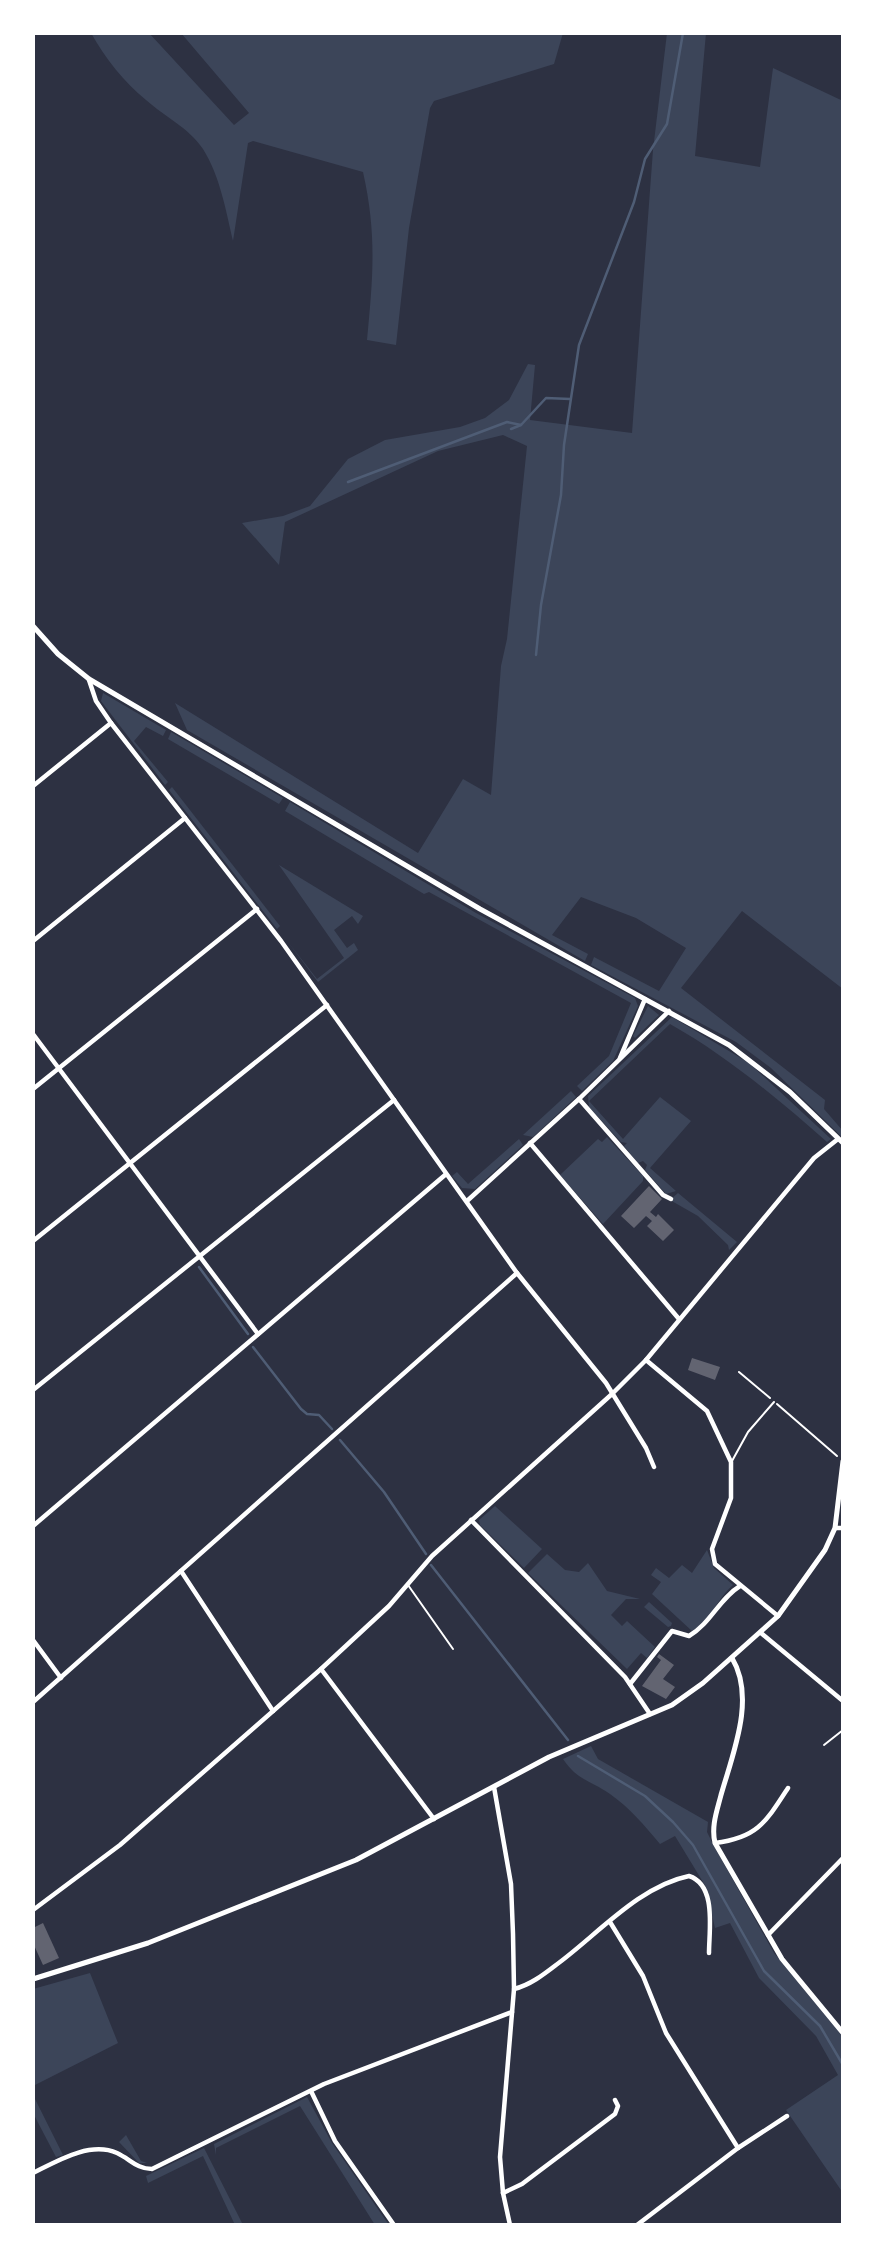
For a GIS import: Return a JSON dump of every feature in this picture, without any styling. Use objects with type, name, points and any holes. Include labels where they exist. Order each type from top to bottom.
[{"type":"street","points":[[33,626],[58,654],[89,679],[480,909],[669,1011],[747,1057],[790,1092],[840,1141],[814,1158],[646,1360],[612,1394],[432,1556],[408,1584],[273,1712],[120,1844],[33,1910]]},
{"type":"street","points":[[89,679],[96,701],[111,723],[257,909],[517,1273],[612,1394],[646,1448],[654,1466]]},
{"type":"street","points":[[33,786],[111,723]]},
{"type":"street","points":[[33,941],[185,818]]},
{"type":"street","points":[[33,1089],[257,909]]},
{"type":"street","points":[[618,1062],[645,999]]},
{"type":"street","points":[[33,1241],[327,1005]]},
{"type":"street","points":[[467,1201],[579,1100],[669,1011]]},
{"type":"street","points":[[33,1034],[258,1334]]},
{"type":"street","points":[[33,1390],[394,1100]]},
{"type":"street","points":[[579,1100],[671,1199]]},
{"type":"street","points":[[530,1143],[679,1319]]},
{"type":"street","points":[[33,1526],[446,1175]]},
{"type":"street","points":[[33,1702],[517,1273]]},
{"type":"street","points":[[646,1360],[707,1411],[731,1462],[731,1498],[712,1556],[716,1564],[778,1616]]},
{"type":"street","points":[[33,1979],[148,1943],[356,1860],[575,1745],[672,1705],[732,1658],[778,1616],[825,1550],[835,1528],[843,1461]]},
{"type":"street","points":[[471,1520],[630,1684],[650,1714]]},
{"type":"street","points":[[835,1528],[843,1528]]},
{"type":"street","points":[[181,1571],[273,1712]]},
{"type":"street","points":[[630,1684],[672,1631],[689,1636],[700,1629],[727,1594],[740,1586]]},
{"type":"street","points":[[761,1633],[843,1701]]},
{"type":"street","points":[[33,1640],[61,1678]]},
{"type":"street","points":[[732,1658],[741,1675],[744,1698],[713,1834],[715,1843],[782,1959],[843,2033]]},
{"type":"street","points":[[321,1669],[434,1819]]},
{"type":"street","points":[[494,1787],[511,1884],[514,1989],[500,2157],[503,2193],[510,2225]]},
{"type":"street","points":[[715,1843],[735,1840],[755,1832],[788,1788]]},
{"type":"street","points":[[768,1935],[843,1858]]},
{"type":"street","points":[[514,1989],[528,1985],[546,1973],[631,1903],[681,1878],[694,1878],[704,1888],[708,1900],[709,1953]]},
{"type":"street","points":[[610,1921],[643,1976],[666,2034],[738,2148]]},
{"type":"street","points":[[33,2173],[79,2153],[103,2150],[117,2153],[143,2169],[152,2169],[311,2091],[512,2012]]},
{"type":"street","points":[[311,2091],[335,2141],[394,2225]]},
{"type":"street","points":[[503,2193],[522,2184],[615,2114],[618,2106],[615,2100]]},
{"type":"street","points":[[637,2225],[738,2148],[787,2116]]},
{"type":"lane","points":[[731,1462],[748,1432],[774,1402]]},
{"type":"lane","points":[[408,1584],[453,1649]]},
{"type":"lane","points":[[824,1745],[843,1730]]},
{"type":"path","points":[[739,1371],[843,1461]]},
{"type":"shaded area","points":[[91,33],[149,33],[234,125],[249,113],[181,33],[563,33],[554,64],[434,101],[430,108],[409,228],[396,345],[367,340],[372,236],[363,172],[253,141],[248,143],[233,241],[218,182],[203,149],[190,134],[130,85]]},
{"type":"shaded area","points":[[667,33],[706,33],[695,156],[760,167],[773,68],[843,101],[843,989],[742,911],[681,988],[825,1100],[824,1109],[843,1131],[843,1138],[771,1068],[736,1042],[591,965],[594,957],[659,991],[686,948],[636,918],[581,897],[552,935],[588,954],[585,961],[187,730],[175,703],[418,853],[463,779],[491,795],[501,666],[507,639],[527,446],[503,435],[438,451],[285,522],[279,565],[242,523],[283,516],[310,506],[348,459],[385,440],[460,427],[485,418],[509,400],[528,364],[535,365],[530,420],[632,433],[653,150]]},
{"type":"shaded area","points":[[103,693],[166,730],[163,736],[146,727],[134,741],[168,782],[165,785],[101,701]]},
{"type":"shaded area","points":[[171,732],[283,798],[279,804],[168,739]]},
{"type":"shaded area","points":[[172,787],[280,926],[277,929],[169,790]]},
{"type":"shaded area","points":[[290,802],[476,913],[635,998],[638,1006],[613,1061],[582,1091],[577,1086],[609,1056],[631,1003],[429,892],[424,894],[285,811]]},
{"type":"shaded area","points":[[279,865],[363,916],[358,924],[352,916],[334,930],[347,948],[354,943],[358,950],[318,982],[288,942],[317,979],[344,958]]},
{"type":"shaded area","points":[[648,1006],[659,1015],[635,1038],[633,1036]]},
{"type":"shaded area","points":[[672,1017],[749,1063],[831,1139],[827,1142],[732,1064],[670,1024],[589,1101],[623,1139],[660,1097],[691,1121],[650,1168],[676,1191],[666,1194],[645,1170],[647,1165],[643,1161],[638,1163],[624,1146],[627,1143],[621,1142],[589,1107],[588,1096]]},
{"type":"shaded area","points":[[571,1091],[576,1097],[533,1137],[523,1135]]},
{"type":"shaded area","points":[[607,1137],[643,1176],[643,1181],[603,1224],[560,1175],[598,1139],[602,1142]]},
{"type":"shaded area","points":[[519,1139],[523,1145],[475,1189],[462,1188],[452,1176],[457,1172],[468,1184]]},
{"type":"shaded area","points":[[678,1193],[737,1242],[729,1250],[728,1245],[698,1216],[670,1200]]},
{"type":"shaded area","points":[[495,1506],[542,1549],[524,1568],[480,1525],[479,1520]]},
{"type":"shaded area","points":[[707,1550],[714,1568],[733,1585],[703,1623],[692,1631],[652,1594],[661,1582],[651,1575],[656,1568],[669,1578],[682,1565],[692,1573]]},
{"type":"shaded area","points":[[547,1554],[565,1570],[579,1572],[588,1563],[607,1591],[640,1599],[626,1599],[611,1615],[622,1626],[627,1621],[655,1647],[647,1658],[641,1653],[627,1669],[528,1573]]},
{"type":"shaded area","points":[[649,1602],[672,1623],[671,1626],[668,1627],[644,1607]]},
{"type":"shaded area","points":[[591,1746],[598,1759],[708,1822],[707,1832],[714,1846],[774,1953],[843,2037],[843,2193],[786,2110],[838,2075],[816,2036],[759,1978],[730,1923],[715,1928],[706,1887],[675,1836],[660,1844],[624,1805],[579,1776],[563,1759]]},
{"type":"shaded area","points":[[90,1973],[118,2043],[33,2086],[33,1989]]},
{"type":"shaded area","points":[[33,2095],[63,2155],[56,2157],[33,2113]]},
{"type":"shaded area","points":[[307,2097],[332,2143],[389,2225],[375,2225],[300,2106],[216,2148],[216,2155],[214,2144]]},
{"type":"shaded area","points":[[126,2135],[141,2161],[147,2163],[139,2163],[119,2142]]},
{"type":"shaded area","points":[[204,2148],[243,2225],[235,2225],[203,2156],[148,2183],[146,2176]]},
{"type":"building","points":[[649,1186],[662,1199],[650,1212],[656,1217],[658,1214],[674,1230],[663,1241],[647,1226],[652,1221],[646,1216],[634,1228],[621,1216]]},
{"type":"building","points":[[692,1358],[720,1367],[715,1380],[688,1370]]},
{"type":"building","points":[[659,1654],[674,1665],[663,1679],[675,1687],[666,1699],[642,1686],[661,1660],[657,1657]]},
{"type":"building","points":[[43,1923],[59,1958],[43,1965],[33,1943],[33,1928]]},
{"type":"waterway","points":[[536,655],[541,605],[561,495],[564,445],[579,345],[634,202],[645,159],[667,124],[683,33]]},
{"type":"waterway","points":[[348,482],[507,422],[521,425],[546,398],[570,399]]},
{"type":"waterway","points":[[511,429],[521,425]]},
{"type":"waterway","points":[[199,1267],[248,1334]]},
{"type":"waterway","points":[[253,1347],[301,1409],[307,1414],[319,1415],[332,1429]]},
{"type":"waterway","points":[[340,1440],[384,1492],[426,1554]]},
{"type":"waterway","points":[[431,1565],[568,1740]]},
{"type":"waterway","points":[[578,1756],[645,1796],[693,1845],[764,1971],[820,2026],[843,2065]]}]
